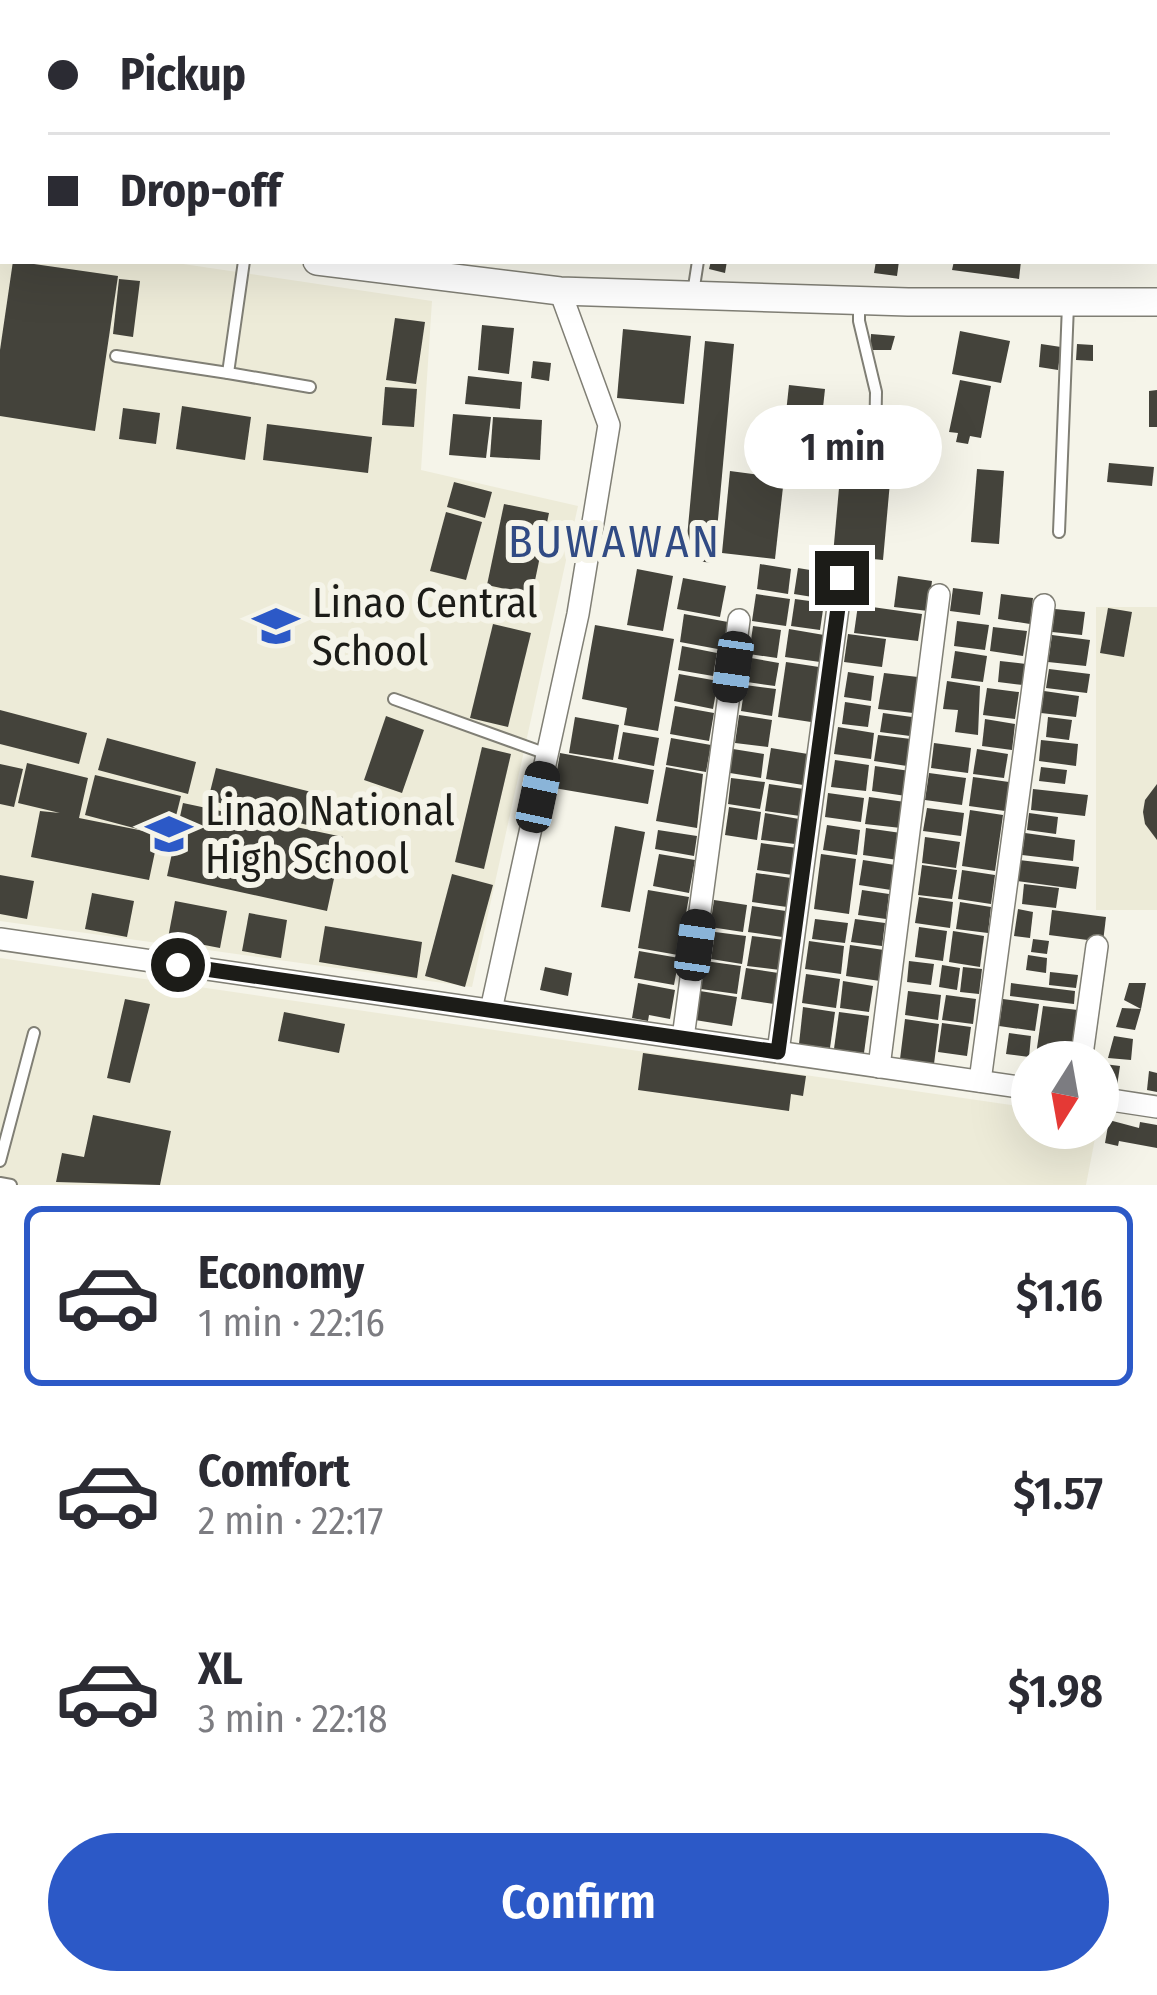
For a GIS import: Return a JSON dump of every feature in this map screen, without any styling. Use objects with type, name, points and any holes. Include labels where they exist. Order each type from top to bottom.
[{"type":"street","points":[[340,264],[560,292],[859,301],[1157,302]]},
{"type":"street","points":[[491,1010],[578,614],[609,425],[560,292]]},
{"type":"street","points":[[778,1052],[842,578]]},
{"type":"street","points":[[879,1066],[939,595]]},
{"type":"street","points":[[980,1081],[1044,605]]},
{"type":"street","points":[[682,1038],[739,620]]},
{"type":"street","points":[[0,939],[1011,1086]]},
{"type":"street","points":[[1084,1041],[1096,946]]},
{"type":"street","points":[[1119,1101],[1157,1107]]},
{"type":"lane","points":[[228,374],[244,264]]},
{"type":"lane","points":[[692,296],[697,264]]},
{"type":"lane","points":[[859,301],[859,321],[876,392],[875,446]]},
{"type":"lane","points":[[1059,532],[1068,302]]},
{"type":"lane","points":[[116,356],[310,387]]},
{"type":"lane","points":[[394,699],[547,754]]},
{"type":"lane","points":[[0,1161],[34,1033]]},
{"type":"lane","points":[[0,1183],[11,1185]]},
{"type":"shaded area","name":"Linao Central School","points":[[0,264],[183,264],[432,301],[421,470],[578,506],[472,987],[0,921]]},
{"type":"shaded area","points":[[1096,607],[1157,607],[1157,910],[1096,910]]},
{"type":"shaded area","points":[[0,958],[1011,1105],[1011,1149],[1093,1149],[1086,1185],[0,1185]]},
{"type":"building","points":[[13,264],[118,276],[95,431],[0,416],[0,350]]},
{"type":"building","points":[[710,264],[726,264],[725,273],[709,269]]},
{"type":"building","points":[[876,264],[899,264],[897,276],[874,273]]},
{"type":"building","points":[[953,264],[1021,264],[1019,279],[952,270]]},
{"type":"building","points":[[119,279],[140,281],[133,337],[113,334]]},
{"type":"building","points":[[395,318],[425,322],[416,384],[386,380]]},
{"type":"building","points":[[482,325],[514,328],[509,374],[478,370]]},
{"type":"building","points":[[623,329],[691,336],[684,404],[617,398]]},
{"type":"building","points":[[960,331],[1010,341],[1001,383],[952,374]]},
{"type":"building","points":[[871,334],[895,336],[891,350],[870,350]]},
{"type":"building","points":[[705,341],[734,344],[714,563],[685,560]]},
{"type":"building","points":[[1041,344],[1061,347],[1058,370],[1039,367]]},
{"type":"building","points":[[1077,344],[1093,345],[1093,361],[1076,360]]},
{"type":"building","points":[[533,361],[551,363],[549,381],[531,378]]},
{"type":"building","points":[[468,376],[522,382],[520,409],[465,404]]},
{"type":"building","points":[[960,380],[991,386],[981,438],[970,436],[968,444],[956,442],[958,433],[949,432]]},
{"type":"building","points":[[789,385],[825,389],[821,426],[785,422]]},
{"type":"building","points":[[385,387],[417,389],[414,427],[382,425]]},
{"type":"building","points":[[1157,390],[1157,427],[1149,427],[1149,391]]},
{"type":"building","points":[[182,406],[251,417],[245,460],[176,449]]},
{"type":"building","points":[[123,408],[160,413],[156,444],[119,439]]},
{"type":"building","points":[[841,409],[870,411],[866,465],[837,463]]},
{"type":"building","points":[[453,414],[491,417],[486,458],[449,455]]},
{"type":"building","points":[[493,417],[542,420],[540,460],[490,457]]},
{"type":"building","points":[[267,424],[372,437],[368,473],[263,460]]},
{"type":"building","points":[[1109,463],[1154,467],[1152,486],[1107,482]]},
{"type":"building","points":[[841,466],[891,471],[883,560],[833,555]]},
{"type":"building","points":[[977,469],[1004,471],[999,544],[971,542]]},
{"type":"building","points":[[730,471],[784,478],[775,559],[722,553]]},
{"type":"building","points":[[454,482],[492,492],[485,518],[447,507]]},
{"type":"building","points":[[504,504],[549,513],[532,595],[487,585]]},
{"type":"building","points":[[446,512],[482,522],[466,580],[430,571]]},
{"type":"building","points":[[760,564],[791,569],[788,594],[757,589]]},
{"type":"building","points":[[798,568],[828,573],[825,599],[794,594]]},
{"type":"building","points":[[637,569],[673,576],[663,631],[627,625]]},
{"type":"building","points":[[898,576],[932,581],[928,611],[894,607]]},
{"type":"building","points":[[683,578],[726,586],[720,617],[677,609]]},
{"type":"building","points":[[953,588],[983,592],[980,615],[950,611]]},
{"type":"building","points":[[756,594],[790,599],[786,626],[752,621]]},
{"type":"building","points":[[1001,594],[1033,598],[1030,624],[998,619]]},
{"type":"building","points":[[795,599],[824,603],[820,630],[791,626]]},
{"type":"building","points":[[858,605],[922,614],[918,641],[854,633]]},
{"type":"building","points":[[1108,608],[1132,612],[1124,657],[1100,653]]},
{"type":"building","points":[[1055,609],[1085,612],[1082,635],[1052,632]]},
{"type":"building","points":[[684,614],[728,622],[723,650],[680,642]]},
{"type":"building","points":[[957,621],[989,625],[985,650],[954,646]]},
{"type":"building","points":[[493,624],[531,633],[508,727],[470,718]]},
{"type":"building","points":[[595,625],[674,639],[658,731],[624,725],[627,708],[582,699]]},
{"type":"building","points":[[753,626],[781,630],[777,658],[749,654]]},
{"type":"building","points":[[993,627],[1027,631],[1023,656],[990,651]]},
{"type":"building","points":[[789,629],[824,635],[820,662],[785,657]]},
{"type":"building","points":[[848,634],[886,639],[882,667],[844,662]]},
{"type":"building","points":[[1052,635],[1090,640],[1086,666],[1048,662]]},
{"type":"building","points":[[682,646],[717,653],[713,676],[678,670]]},
{"type":"building","points":[[955,651],[987,656],[983,682],[951,678]]},
{"type":"building","points":[[751,658],[779,663],[775,686],[747,682]]},
{"type":"building","points":[[1000,661],[1026,664],[1023,685],[998,682]]},
{"type":"building","points":[[786,662],[819,667],[811,722],[778,717]]},
{"type":"building","points":[[1049,669],[1090,674],[1087,693],[1046,688]]},
{"type":"building","points":[[848,672],[874,676],[871,701],[844,697]]},
{"type":"building","points":[[884,673],[918,677],[913,713],[878,709]]},
{"type":"building","points":[[679,674],[718,681],[713,709],[674,701]]},
{"type":"building","points":[[947,681],[980,686],[978,735],[955,732],[958,710],[943,709]]},
{"type":"building","points":[[745,685],[776,689],[772,716],[741,711]]},
{"type":"building","points":[[987,688],[1019,692],[1015,719],[983,715]]},
{"type":"building","points":[[1044,691],[1079,696],[1076,717],[1041,713]]},
{"type":"building","points":[[845,702],[871,706],[868,727],[842,724]]},
{"type":"building","points":[[675,706],[714,713],[709,741],[670,734]]},
{"type":"building","points":[[0,710],[87,733],[79,764],[0,744]]},
{"type":"building","points":[[883,713],[912,717],[910,736],[880,732]]},
{"type":"building","points":[[739,715],[772,720],[768,747],[735,743]]},
{"type":"building","points":[[386,716],[424,730],[402,793],[364,780]]},
{"type":"building","points":[[575,717],[619,725],[613,760],[569,753]]},
{"type":"building","points":[[1048,717],[1072,720],[1069,740],[1046,737]]},
{"type":"building","points":[[985,719],[1015,724],[1012,750],[982,746]]},
{"type":"building","points":[[838,727],[874,733],[871,759],[834,754]]},
{"type":"building","points":[[623,732],[659,738],[654,766],[618,759]]},
{"type":"building","points":[[878,735],[911,739],[907,766],[874,761]]},
{"type":"building","points":[[107,738],[196,762],[188,794],[98,770]]},
{"type":"building","points":[[671,738],[711,745],[706,772],[666,765]]},
{"type":"building","points":[[1041,740],[1078,744],[1076,766],[1039,761]]},
{"type":"building","points":[[934,743],[971,748],[968,773],[931,768]]},
{"type":"building","points":[[482,747],[511,754],[484,869],[455,862]]},
{"type":"building","points":[[771,748],[808,754],[803,785],[766,779]]},
{"type":"building","points":[[733,749],[764,754],[761,778],[730,773]]},
{"type":"building","points":[[977,749],[1008,754],[1004,778],[973,774]]},
{"type":"building","points":[[560,753],[654,770],[648,804],[554,788]]},
{"type":"building","points":[[835,760],[869,765],[866,791],[831,787]]},
{"type":"building","points":[[27,763],[88,778],[79,818],[149,832],[85,815],[95,775],[181,796],[171,836],[159,833],[149,880],[31,857],[40,811],[60,813],[18,803]]},
{"type":"building","points":[[0,764],[23,769],[14,807],[0,804]]},
{"type":"building","points":[[875,766],[910,771],[906,796],[872,791]]},
{"type":"building","points":[[666,767],[703,774],[697,828],[656,821]]},
{"type":"building","points":[[1041,767],[1067,770],[1065,784],[1039,781]]},
{"type":"building","points":[[216,768],[339,799],[331,831],[208,800]]},
{"type":"building","points":[[929,773],[966,778],[962,805],[925,800]]},
{"type":"building","points":[[973,777],[1009,782],[1005,811],[969,806]]},
{"type":"building","points":[[731,778],[765,782],[760,809],[728,804]]},
{"type":"building","points":[[769,784],[804,789],[800,816],[765,811]]},
{"type":"building","points":[[1157,784],[1157,840],[1143,812]]},
{"type":"building","points":[[1033,789],[1088,795],[1085,816],[1031,810]]},
{"type":"building","points":[[828,793],[864,798],[861,822],[825,817]]},
{"type":"building","points":[[869,797],[905,802],[901,828],[865,824]]},
{"type":"building","points":[[183,803],[343,837],[327,911],[167,876]]},
{"type":"building","points":[[729,807],[761,812],[757,840],[725,835]]},
{"type":"building","points":[[927,808],[964,813],[961,836],[923,831]]},
{"type":"building","points":[[970,810],[1003,815],[995,871],[962,866]]},
{"type":"building","points":[[765,813],[799,819],[795,844],[761,840]]},
{"type":"building","points":[[1029,813],[1058,817],[1056,834],[1027,830]]},
{"type":"building","points":[[827,825],[860,830],[857,855],[823,850]]},
{"type":"building","points":[[615,826],[645,832],[630,912],[601,907]]},
{"type":"building","points":[[866,828],[901,833],[898,860],[863,855]]},
{"type":"building","points":[[658,830],[697,836],[694,856],[655,849]]},
{"type":"building","points":[[1025,833],[1075,840],[1073,861],[1022,855]]},
{"type":"building","points":[[925,837],[960,842],[956,868],[922,863]]},
{"type":"building","points":[[761,843],[797,848],[793,875],[757,870]]},
{"type":"building","points":[[659,854],[695,860],[689,893],[653,886]]},
{"type":"building","points":[[821,854],[856,859],[849,914],[814,909]]},
{"type":"building","points":[[863,860],[895,865],[891,890],[859,885]]},
{"type":"building","points":[[1019,860],[1079,867],[1076,889],[1017,881]]},
{"type":"building","points":[[922,865],[957,870],[952,899],[918,895]]},
{"type":"building","points":[[962,870],[995,875],[991,904],[958,899]]},
{"type":"building","points":[[756,873],[791,878],[787,907],[752,902]]},
{"type":"building","points":[[452,874],[493,885],[465,987],[425,976]]},
{"type":"building","points":[[0,875],[34,881],[27,919],[0,914]]},
{"type":"building","points":[[1024,884],[1059,888],[1056,908],[1022,904]]},
{"type":"building","points":[[648,890],[689,897],[678,955],[638,948]]},
{"type":"building","points":[[862,890],[889,894],[886,919],[858,915]]},
{"type":"building","points":[[92,893],[134,901],[127,937],[85,929]]},
{"type":"building","points":[[919,897],[953,902],[950,928],[915,923]]},
{"type":"building","points":[[714,900],[747,905],[743,932],[710,927]]},
{"type":"building","points":[[175,901],[227,911],[220,948],[168,938]]},
{"type":"building","points":[[960,902],[991,907],[988,933],[956,929]]},
{"type":"building","points":[[752,906],[786,911],[782,937],[748,932]]},
{"type":"building","points":[[1018,909],[1033,912],[1030,938],[1014,936]]},
{"type":"building","points":[[1052,910],[1106,917],[1103,942],[1049,935]]},
{"type":"building","points":[[249,913],[287,920],[281,958],[242,951]]},
{"type":"building","points":[[815,919],[848,923],[845,943],[812,939]]},
{"type":"building","points":[[855,919],[885,923],[882,946],[851,942]]},
{"type":"building","points":[[325,926],[422,942],[417,978],[319,962]]},
{"type":"building","points":[[919,927],[947,931],[943,961],[915,957]]},
{"type":"building","points":[[953,931],[984,936],[980,967],[949,962]]},
{"type":"building","points":[[715,932],[746,936],[742,964],[711,959]]},
{"type":"building","points":[[752,936],[785,940],[780,970],[747,966]]},
{"type":"building","points":[[1033,939],[1049,941],[1047,954],[1031,952]]},
{"type":"building","points":[[809,941],[844,946],[841,974],[805,969]]},
{"type":"building","points":[[850,945],[884,950],[880,981],[846,976]]},
{"type":"building","points":[[639,951],[679,958],[674,985],[634,978]]},
{"type":"building","points":[[1028,955],[1047,958],[1046,973],[1026,970]]},
{"type":"building","points":[[705,961],[741,966],[737,994],[701,989]]},
{"type":"building","points":[[909,961],[934,964],[931,985],[907,982]]},
{"type":"building","points":[[942,965],[960,968],[957,990],[939,987]]},
{"type":"building","points":[[545,967],[572,973],[568,996],[540,990]]},
{"type":"building","points":[[963,967],[982,969],[979,994],[960,992]]},
{"type":"building","points":[[746,968],[785,974],[781,1005],[741,999]]},
{"type":"building","points":[[1050,972],[1078,975],[1076,988],[1049,985]]},
{"type":"building","points":[[806,974],[840,979],[836,1008],[802,1003]]},
{"type":"building","points":[[843,981],[873,986],[869,1012],[840,1008]]},
{"type":"building","points":[[638,983],[675,990],[670,1019],[632,1018]]},
{"type":"building","points":[[1011,983],[1075,991],[1074,1004],[1010,996]]},
{"type":"building","points":[[1129,983],[1146,983],[1141,1009],[1124,1000]]},
{"type":"building","points":[[700,991],[737,997],[732,1026],[695,1020]]},
{"type":"building","points":[[908,991],[941,995],[938,1020],[905,1015]]},
{"type":"building","points":[[946,995],[976,999],[973,1024],[942,1020]]},
{"type":"building","points":[[125,999],[150,1004],[130,1083],[107,1078]]},
{"type":"building","points":[[1003,999],[1039,1004],[1035,1031],[999,1026]]},
{"type":"building","points":[[1043,1006],[1078,1010],[1074,1041],[1038,1041]]},
{"type":"building","points":[[803,1007],[835,1012],[830,1048],[799,1044]]},
{"type":"building","points":[[1122,1008],[1141,1009],[1135,1030],[1116,1027]]},
{"type":"building","points":[[284,1012],[345,1024],[339,1053],[278,1041]]},
{"type":"building","points":[[839,1012],[869,1016],[864,1053],[834,1049]]},
{"type":"building","points":[[905,1019],[939,1024],[934,1064],[900,1059]]},
{"type":"building","points":[[942,1023],[971,1027],[967,1056],[938,1052]]},
{"type":"building","points":[[1009,1033],[1031,1036],[1031,1041],[1011,1041],[1011,1055],[1006,1054]]},
{"type":"building","points":[[1114,1036],[1133,1039],[1131,1060],[1119,1059],[1119,1041],[1113,1041]]},
{"type":"building","points":[[643,1053],[806,1076],[803,1096],[791,1094],[789,1111],[638,1090]]},
{"type":"building","points":[[1149,1071],[1157,1073],[1157,1092],[1147,1090]]},
{"type":"building","points":[[93,1115],[171,1131],[160,1185],[56,1182],[62,1153],[84,1157]]},
{"type":"building","points":[[1140,1122],[1157,1125],[1157,1148],[1119,1141],[1119,1123],[1139,1128]]},
{"type":"place","name":"Linao Central School","points":[[276,626]]},
{"type":"place","name":"Linao National High School","points":[[169,834]]},
{"type":"district","name":"BUWAWAN","points":[[615,541]]},
{"type":"route","points":[[178,965],[778,1052],[842,578]]}]
